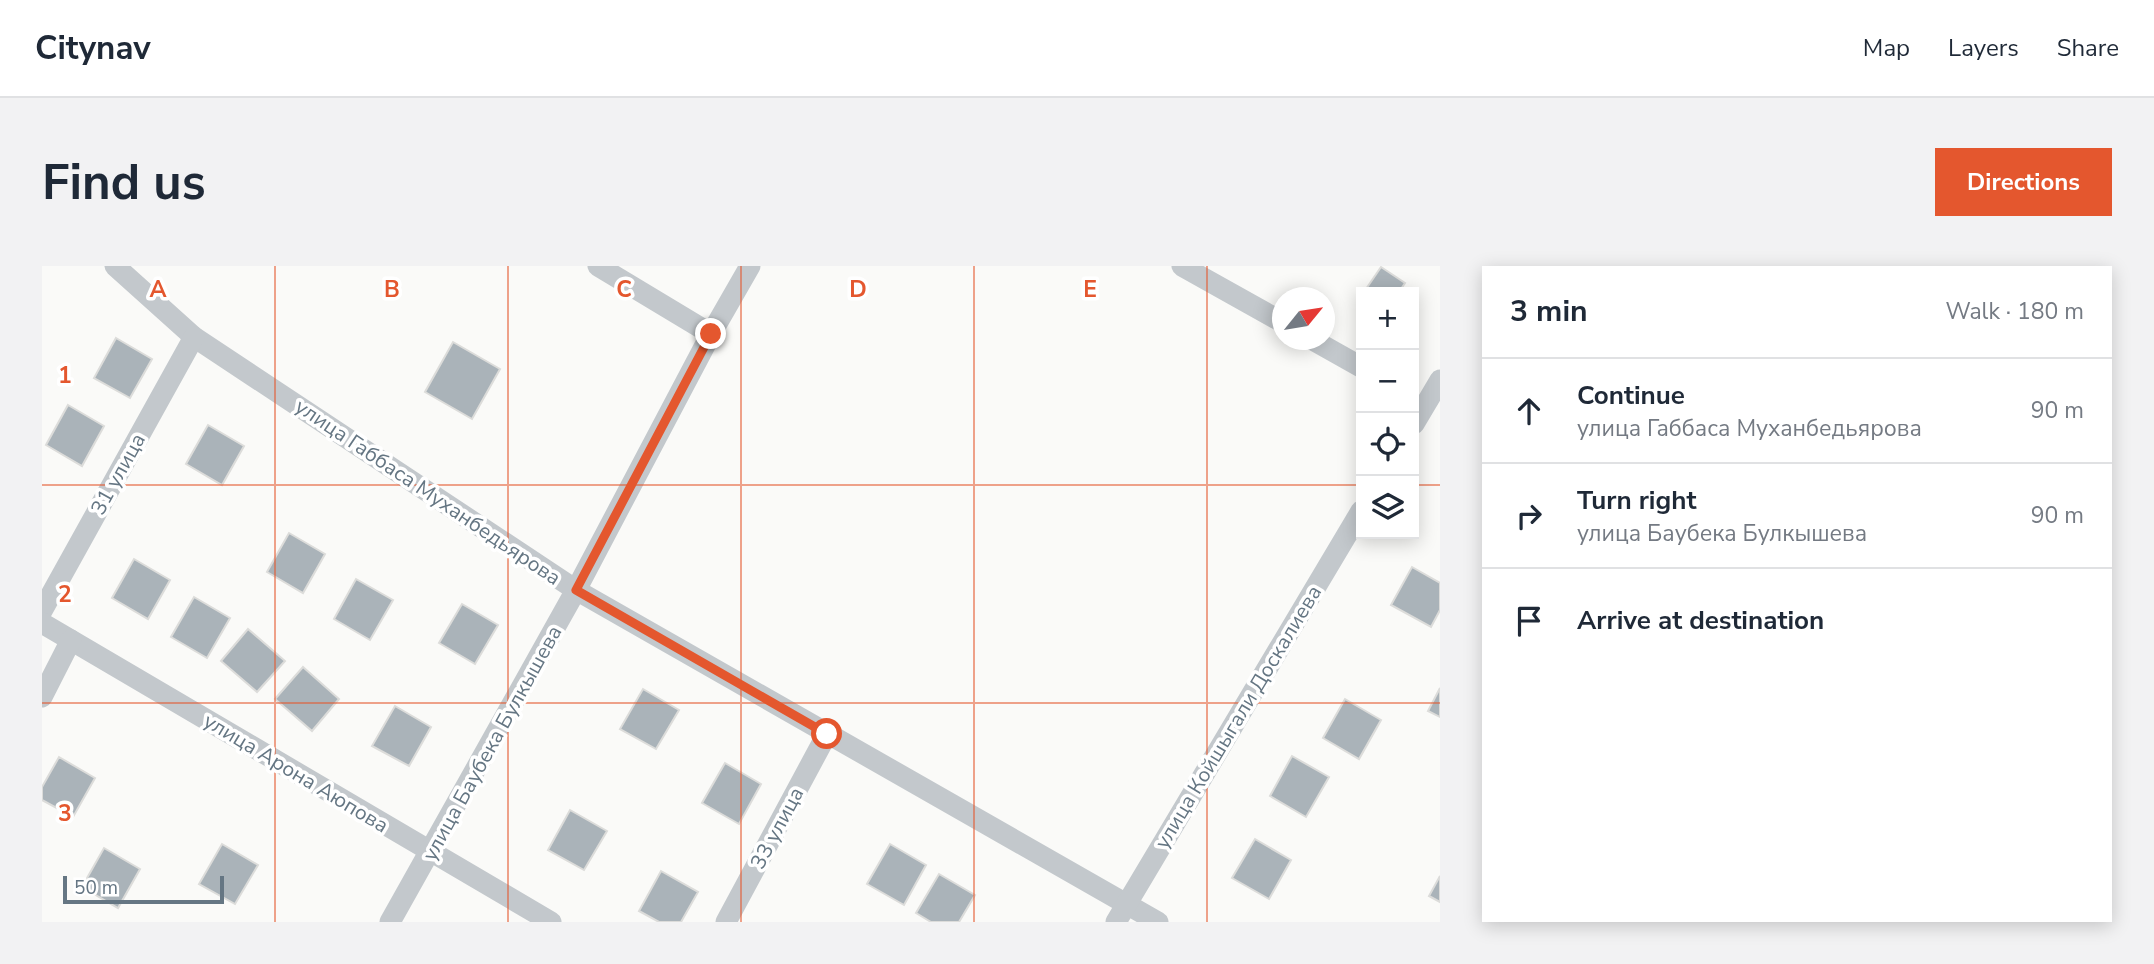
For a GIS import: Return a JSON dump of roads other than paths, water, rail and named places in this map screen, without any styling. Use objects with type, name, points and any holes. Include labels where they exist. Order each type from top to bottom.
[{"type":"street","name":"улица Габбаса Муханбедьярова","points":[[115,266],[194,337],[576,590],[1158,922]]},
{"type":"street","points":[[598,266],[711,334]]},
{"type":"street","name":"улица Баубека Булкышева","points":[[390,922],[576,590],[711,334],[750,266]]},
{"type":"street","points":[[1182,266],[1272,316]]},
{"type":"street","name":"31 улица","points":[[42,611],[194,337]]},
{"type":"street","points":[[1331,350],[1356,364]]},
{"type":"street","points":[[1427,404],[1440,380]]},
{"type":"street","name":"улица Койшыгали Доскалиева","points":[[1116,922],[1356,519]]},
{"type":"street","name":"улица Арона Аюпова","points":[[42,623],[551,922]]},
{"type":"street","points":[[42,697],[71,640]]},
{"type":"street","name":"33 улица","points":[[726,922],[827,734]]}]
